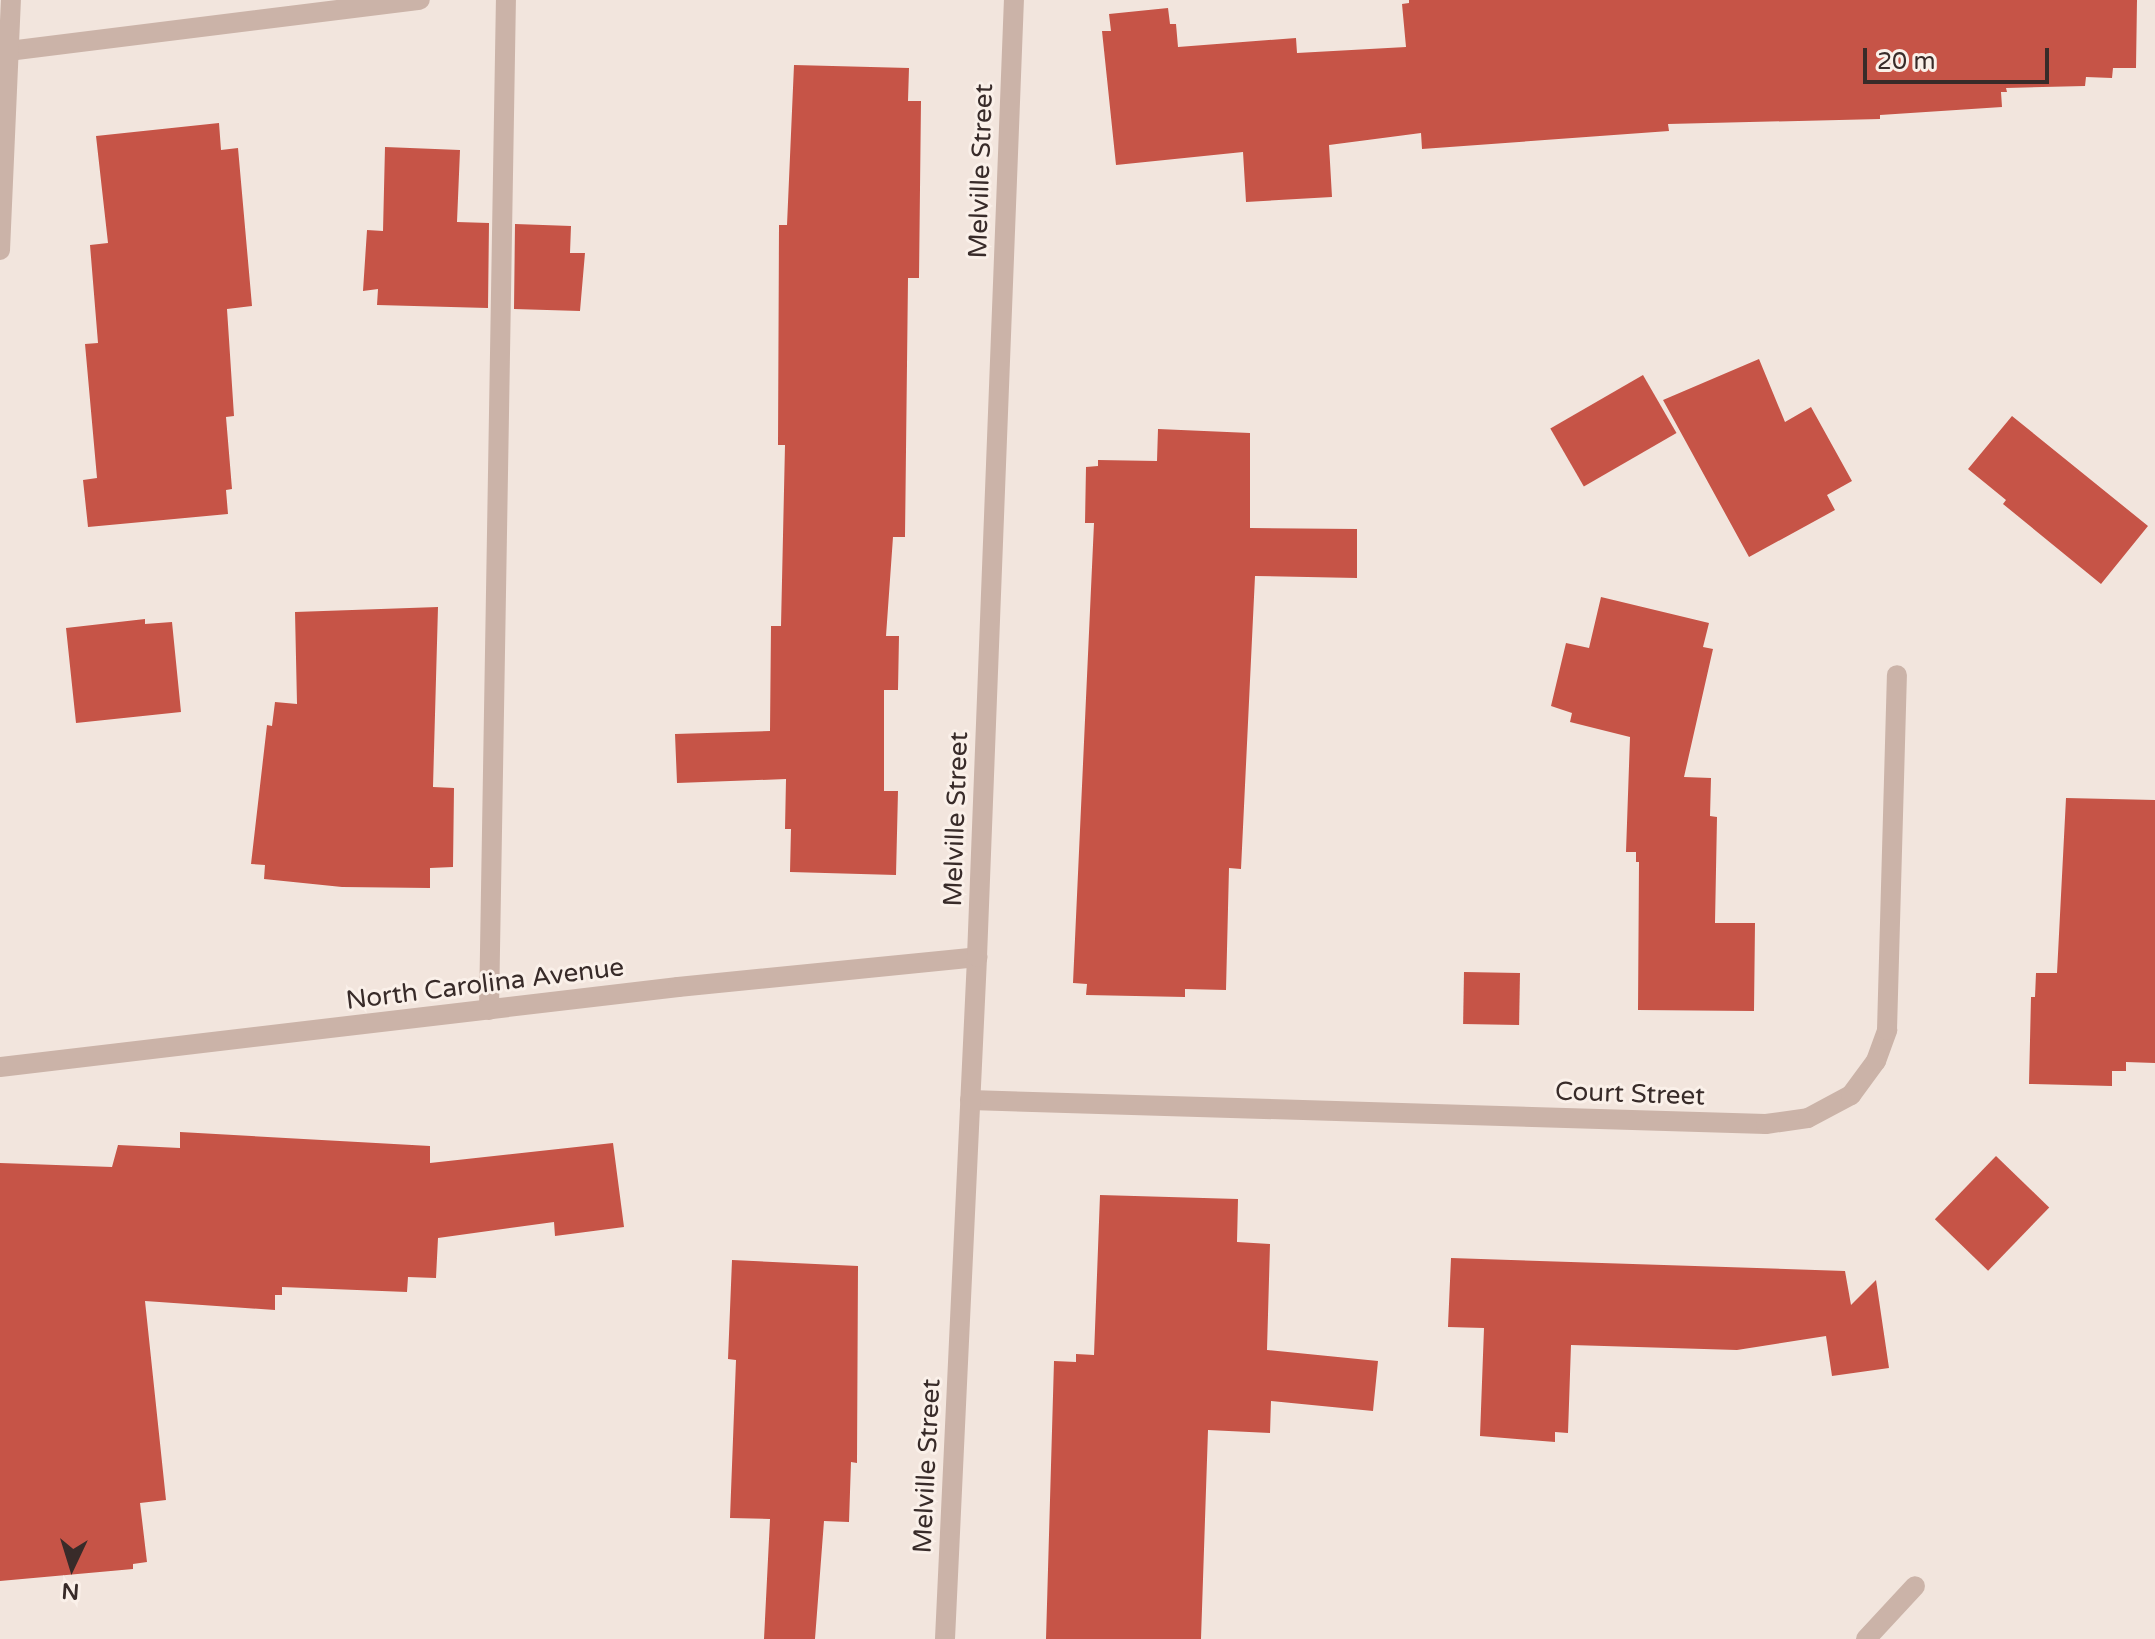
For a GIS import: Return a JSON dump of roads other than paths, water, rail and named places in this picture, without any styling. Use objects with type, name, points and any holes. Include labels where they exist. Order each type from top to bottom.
[{"type":"street","points":[[0,250],[4,51],[11,0]]},
{"type":"street","points":[[4,51],[420,0]]},
{"type":"street","points":[[489,1010],[506,0]]},
{"type":"street","name":"Melville Street","points":[[945,1639],[977,957],[1014,0]]},
{"type":"street","name":"Court Street","points":[[970,1100],[1766,1124],[1808,1118],[1851,1095],[1876,1061],[1887,1030],[1897,675]]},
{"type":"street","name":"North Carolina Avenue","points":[[0,1067],[977,957]]},
{"type":"street","points":[[1866,1639],[1915,1586]]}]
